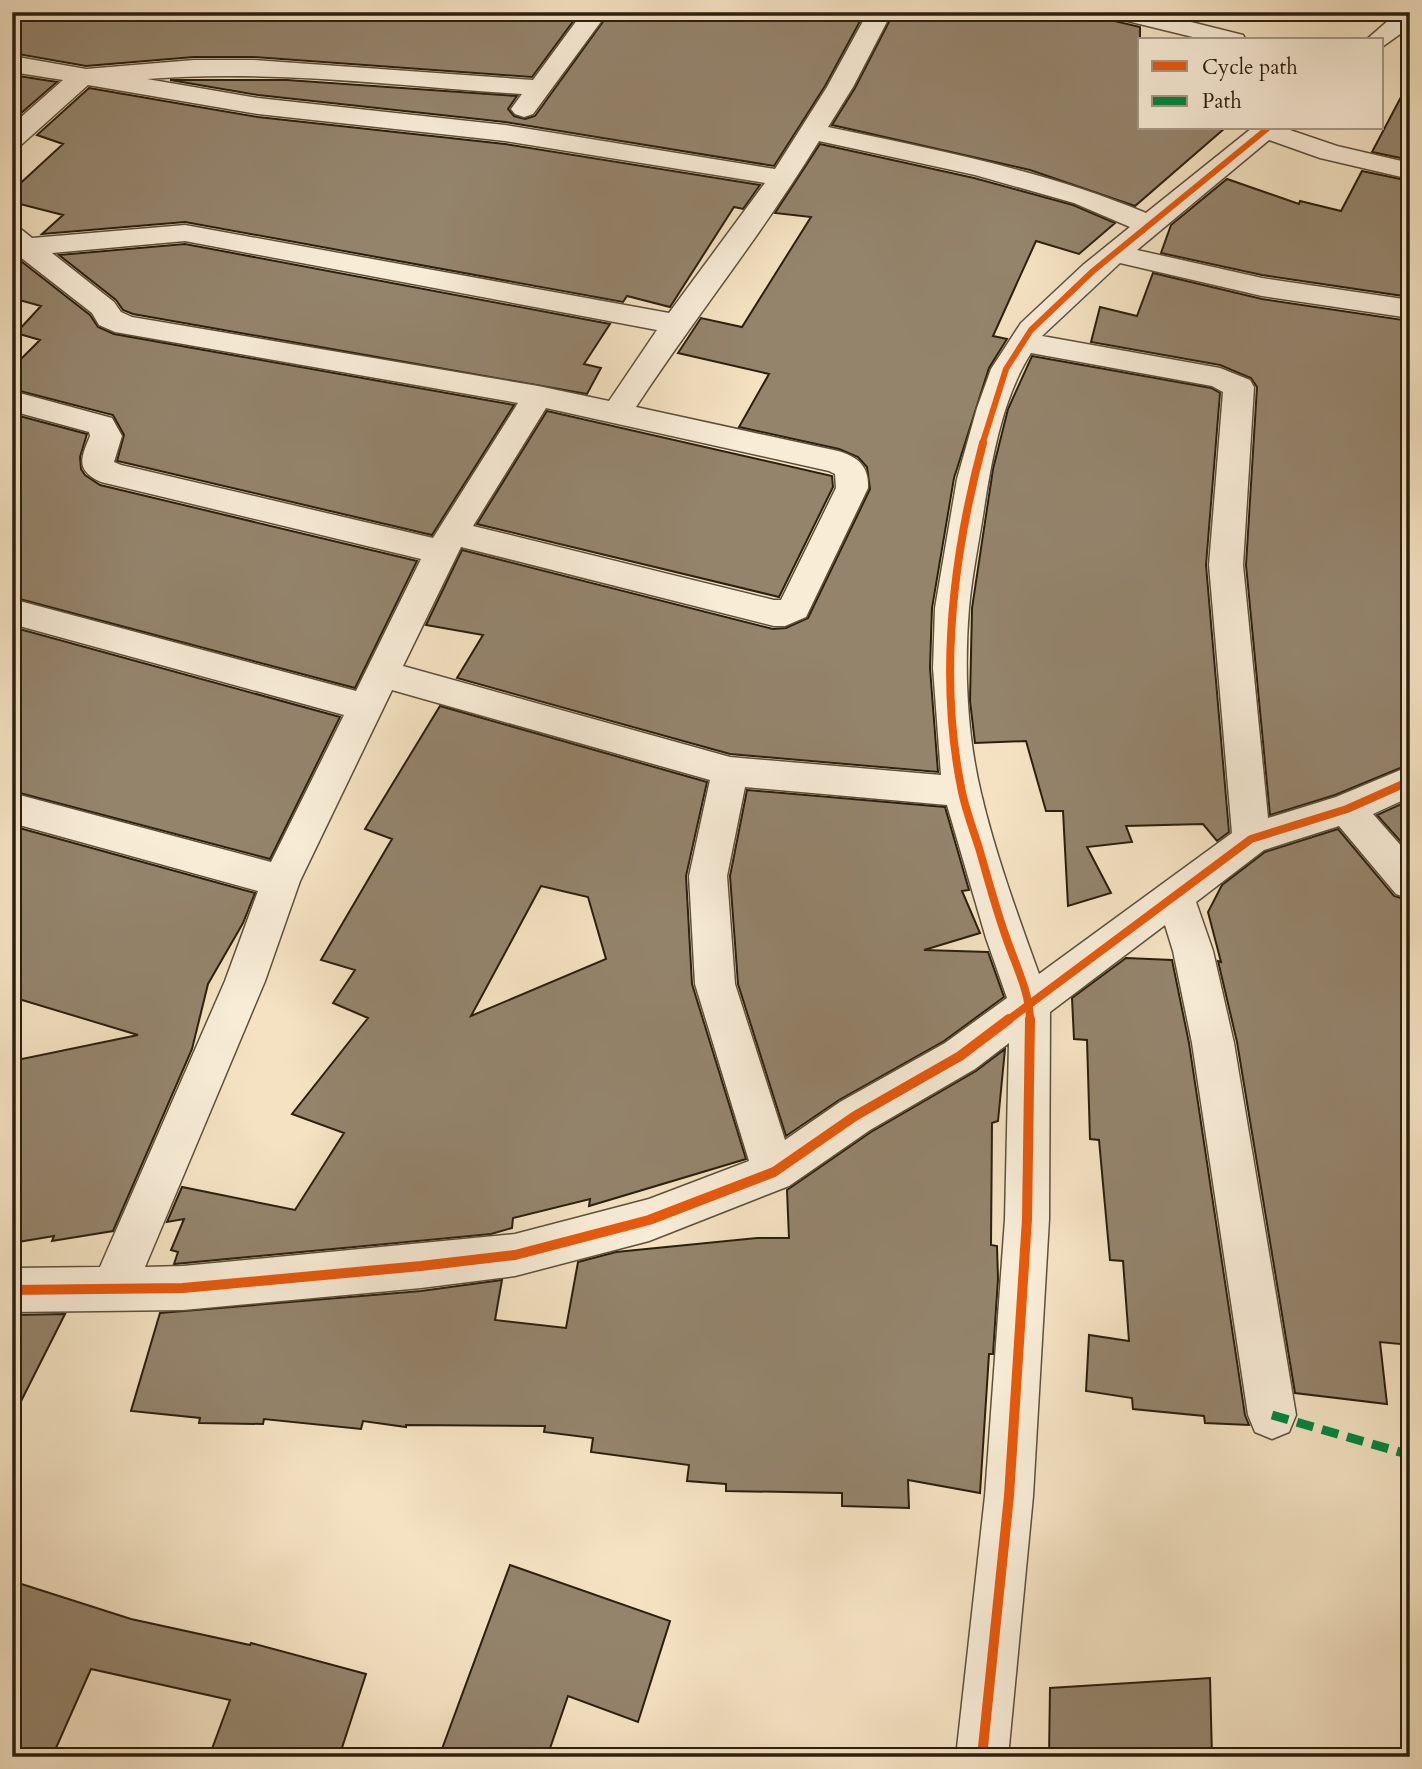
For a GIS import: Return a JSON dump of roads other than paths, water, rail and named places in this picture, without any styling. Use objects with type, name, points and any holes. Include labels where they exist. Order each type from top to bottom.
[{"type":"street","points":[[505,134],[596,12]]},
{"type":"street","points":[[616,414],[676,324],[783,178],[840,87],[880,12]]},
{"type":"street","points":[[1121,12],[1226,38]]},
{"type":"street","points":[[1381,38],[1410,15]]},
{"type":"street","points":[[12,64],[258,106],[505,134],[783,178]]},
{"type":"street","points":[[12,139],[82,76],[194,68],[253,68],[539,88]]},
{"type":"street","points":[[982,1757],[1009,1496],[1027,1219],[1030,1005],[1006,938],[962,792],[953,723],[950,668],[952,608],[973,479],[1006,369],[1031,330],[1116,253],[1265,130]]},
{"type":"street","points":[[1269,130],[1329,152],[1410,171]]},
{"type":"street","points":[[812,132],[980,169],[1070,193],[1150,225]]},
{"type":"street","points":[[19,242],[185,233],[676,324]]},
{"type":"street","points":[[12,401],[101,425],[106,436],[97,458],[99,468],[112,474],[774,613],[785,613],[794,608],[852,488],[851,468],[838,462],[538,396],[125,326],[109,318],[104,308],[19,242]]},
{"type":"street","points":[[1116,253],[1194,274],[1342,302],[1410,309]]},
{"type":"street","points":[[1024,342],[1220,378],[1239,387],[1226,565],[1251,839]]},
{"type":"street","points":[[113,1289],[245,981],[281,881],[372,690],[447,543],[538,396]]},
{"type":"street","points":[[12,611],[730,771],[962,792]]},
{"type":"street","points":[[730,771],[708,876],[715,984],[775,1172]]},
{"type":"street","points":[[12,1290],[183,1288],[515,1255],[649,1220],[775,1172],[855,1116],[960,1056],[1251,839],[1348,809],[1410,781]]},
{"type":"street","points":[[12,808],[281,881]]},
{"type":"street","points":[[1348,809],[1410,883]]},
{"type":"street","points":[[1174,895],[1193,951],[1213,1043],[1272,1415]]}]
